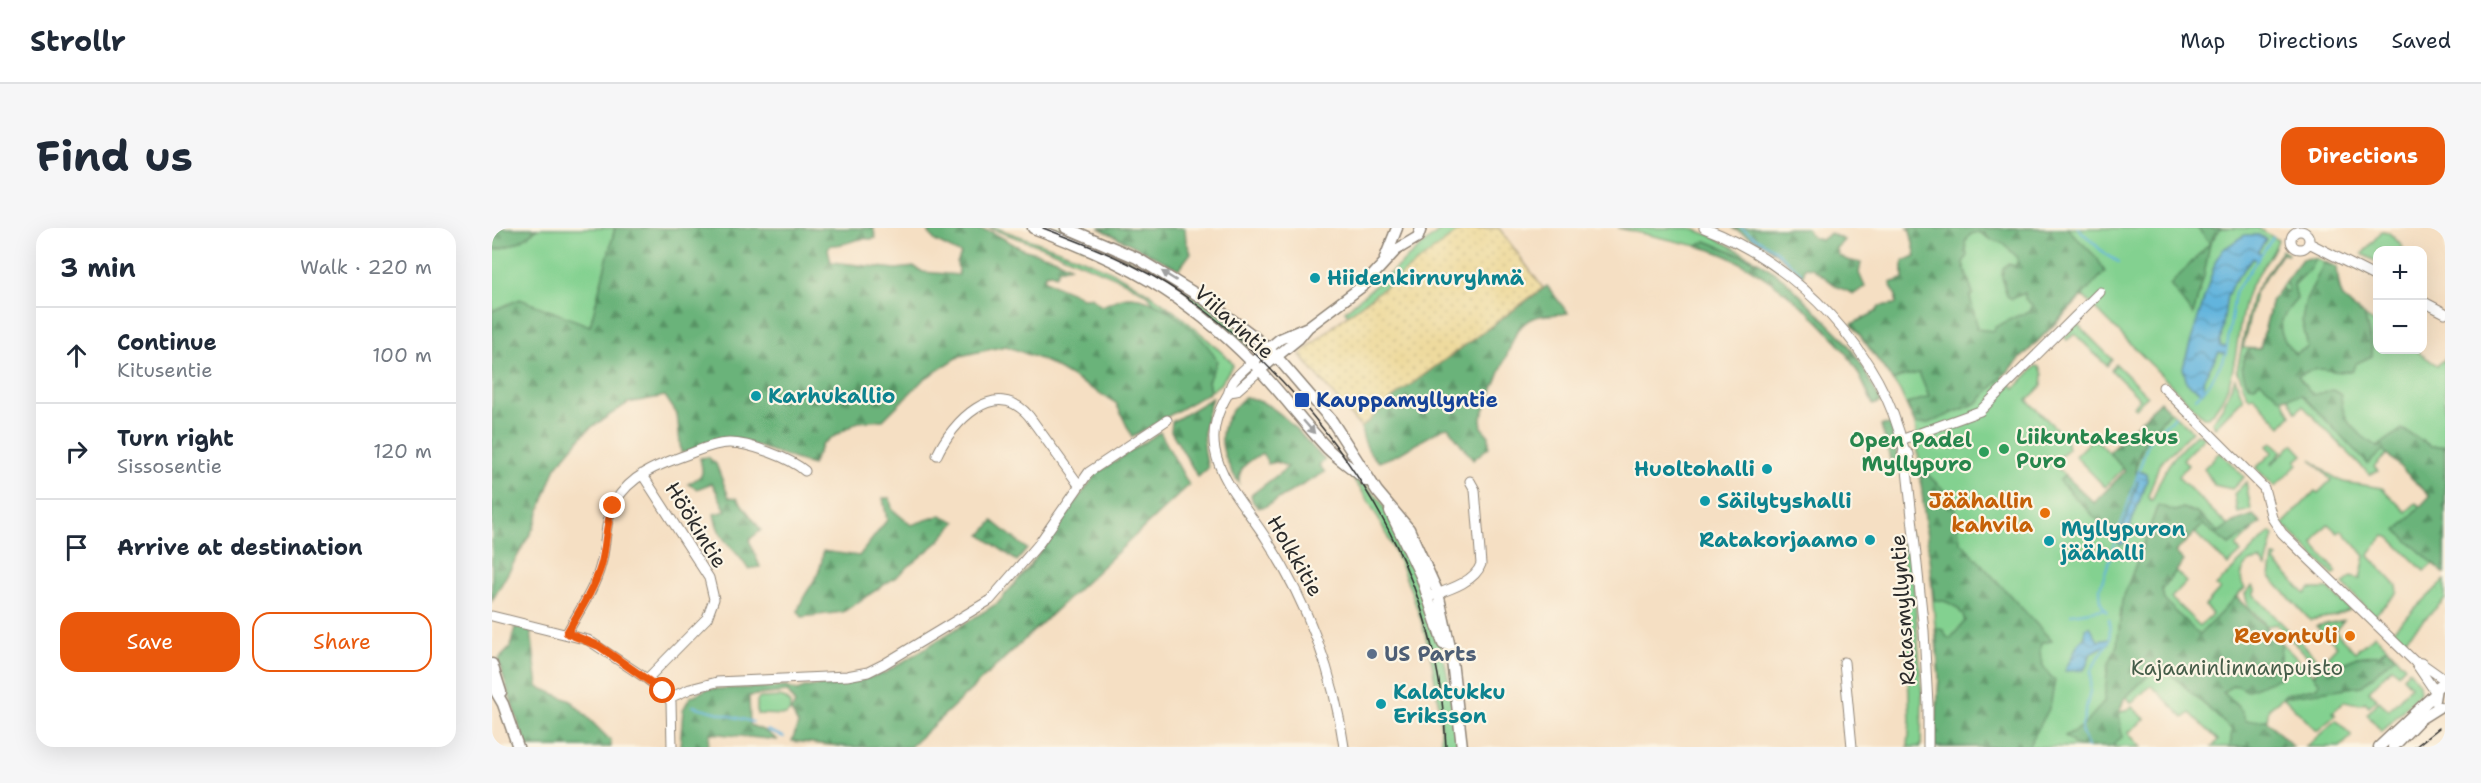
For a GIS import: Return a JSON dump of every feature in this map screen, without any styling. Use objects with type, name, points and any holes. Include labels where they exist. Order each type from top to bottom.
[{"type":"main road","name":"Viilarintie","points":[[1033,228],[1091,250],[1143,275],[1189,306],[1256,366],[1329,449],[1377,490]]},
{"type":"main road","name":"Viilarintie","points":[[1067,228],[1104,243],[1162,272],[1204,299],[1272,353],[1332,421],[1377,490],[1409,529],[1446,626],[1462,747]]},
{"type":"main road","points":[[1383,264],[1397,228]]},
{"type":"main road","points":[[1256,366],[1272,353],[1298,339],[1308,327],[1364,285],[1404,244],[1420,233]]},
{"type":"main road","points":[[492,664],[501,688],[503,704]]},
{"type":"main road","points":[[2379,747],[2445,681]]},
{"type":"main road","points":[[492,685],[503,704],[518,747]]},
{"type":"main road","points":[[2393,747],[2420,719],[2442,709],[2434,693]]},
{"type":"street","points":[[1397,228],[1403,238],[1420,233]]},
{"type":"street","name":"Ratasmyllyntie","points":[[1704,228],[1740,244],[1770,263],[1812,298],[1846,333],[1868,363],[1883,391],[1902,445],[1902,455],[1907,470],[1924,631],[1928,747]]},
{"type":"street","points":[[2309,243],[2373,275]]},
{"type":"street","points":[[1902,445],[1980,411],[2100,292]]},
{"type":"street","points":[[2427,304],[2445,313]]},
{"type":"street","name":"Holkkitie","points":[[1256,366],[1231,383],[1229,392],[1221,405],[1213,437],[1217,459],[1233,489],[1281,563],[1305,609],[1329,674],[1344,747]]},
{"type":"street","points":[[2163,387],[2264,488],[2272,518],[2282,533],[2415,662],[2434,693]]},
{"type":"street","points":[[937,455],[942,445],[978,405],[994,401],[1008,401],[1025,411],[1079,485]]},
{"type":"street","points":[[669,698],[710,684],[847,676],[868,672],[884,664],[990,600],[1028,558],[1079,485],[1099,463],[1167,420]]},
{"type":"street","points":[[567,633],[598,573],[606,527],[615,501],[629,484],[642,474],[660,464],[710,446],[727,443],[754,448],[797,464],[805,471]]},
{"type":"street","name":"Höökintie","points":[[642,474],[709,578],[713,592],[713,604],[707,618],[647,679]]},
{"type":"street","points":[[1433,595],[1478,573],[1480,564],[1475,490],[1470,481]]},
{"type":"street","points":[[492,616],[567,633],[599,646],[647,679],[669,698],[672,705],[672,747]]},
{"type":"street","points":[[1845,662],[1852,747]]},
{"type":"street","points":[[2415,662],[2421,663],[2445,681]]},
{"type":"green space","points":[[492,228],[537,228],[517,243],[492,250]]},
{"type":"green space","points":[[537,228],[615,228],[590,327],[520,300],[492,311],[492,250],[516,243]]},
{"type":"green space","points":[[615,228],[873,228],[876,238],[831,245],[828,249],[831,262],[896,269],[915,267],[923,272],[959,275],[957,263],[961,254],[935,241],[929,233],[930,228],[971,228],[992,232],[1022,249],[1054,258],[1070,266],[1058,270],[1056,275],[1045,274],[1044,278],[1058,287],[1082,298],[1091,297],[1101,306],[1123,298],[1143,299],[1181,320],[1203,341],[1217,361],[1208,381],[1210,392],[1132,437],[1116,403],[1045,361],[1006,346],[960,356],[924,379],[883,420],[858,422],[823,443],[812,465],[737,439],[681,453],[677,414],[665,396],[628,403],[590,428],[556,467],[533,529],[492,601],[492,311],[520,299],[590,326]]},
{"type":"green space","points":[[989,228],[996,228],[1072,255],[1116,274],[1162,302],[1190,324],[1233,365],[1220,384],[1210,392],[1208,381],[1217,361],[1168,309],[1155,304],[1148,295],[1124,281],[1048,249]]},
{"type":"green space","points":[[1041,228],[1062,228],[1102,244],[1204,302],[1252,342],[1245,349],[1199,307],[1157,280]]},
{"type":"green space","points":[[1099,228],[1185,228],[1186,241],[1191,253],[1179,269]]},
{"type":"green space","points":[[1443,228],[1462,229],[1348,315],[1345,311]]},
{"type":"green space","points":[[1618,228],[1690,228],[1712,236],[1761,263],[1706,241],[1697,246]]},
{"type":"green space","points":[[1732,228],[1807,228],[1812,237],[1821,240],[1830,233],[1844,240],[1837,248],[1838,255],[1861,263],[1859,273],[1865,287],[1854,294],[1838,287],[1812,268],[1805,267],[1803,276],[1764,244]]},
{"type":"green space","points":[[1908,228],[2258,228],[2278,240],[2248,292],[2243,307],[2232,374],[2219,404],[2208,417],[2203,417],[2083,296],[2002,377],[2015,388],[2036,366],[2040,367],[2043,374],[2042,386],[2027,400],[2066,438],[2068,449],[2053,464],[2127,534],[2147,480],[2143,472],[2136,472],[2135,469],[2146,440],[2170,411],[2192,431],[2159,465],[2148,497],[2152,501],[2160,480],[2174,457],[2196,434],[2205,436],[2183,459],[2188,465],[2178,477],[2228,526],[2219,532],[2196,513],[2183,508],[2119,713],[2132,707],[2145,719],[2128,733],[2141,747],[1935,747],[1939,677],[1915,424],[1900,391],[1852,324],[1876,312],[1880,306],[1896,304],[1896,296],[1890,283],[1903,279],[1903,261],[1916,256]]},
{"type":"green space","points":[[1908,228],[2067,228],[2097,258],[2105,272],[1977,403],[1929,423],[1915,424],[1907,404],[1929,397],[1919,373],[1893,381],[1852,324],[1876,312],[1880,306],[1896,304],[1896,296],[1890,283],[1903,279],[1903,261],[1916,256]],"holes":[[[1979,232],[2004,244],[2018,258],[2016,266],[2008,264],[2003,268],[2002,277],[2007,296],[2012,299],[2025,293],[2025,299],[2032,305],[2030,312],[2016,316],[1995,327],[1994,331],[1976,329],[1970,297],[1973,294],[1963,263],[1967,256],[1965,242],[1971,234]]]},
{"type":"green space","points":[[2197,228],[2221,228],[2210,243]]},
{"type":"green space","points":[[2382,231],[2388,232],[2402,246],[2373,246],[2373,260],[2362,254]]},
{"type":"green space","points":[[1706,241],[1761,263],[1785,280],[1844,339],[1860,362],[1881,402],[1873,405],[1848,356],[1800,305],[1781,289],[1739,262],[1697,246]]},
{"type":"green space","points":[[2210,243],[2204,276],[2193,315],[2170,285]]},
{"type":"green space","points":[[2282,250],[2288,254],[2282,253],[2255,293],[2243,348],[2260,349],[2272,300],[2302,259],[2315,258],[2337,267],[2343,297],[2352,308],[2373,322],[2373,354],[2421,354],[2437,365],[2445,359],[2445,574],[2433,564],[2424,571],[2389,537],[2384,536],[2369,556],[2397,586],[2398,592],[2374,616],[2343,584],[2351,577],[2360,579],[2365,556],[2342,530],[2338,533],[2328,524],[2313,544],[2337,572],[2333,575],[2283,524],[2315,491],[2318,493],[2331,480],[2311,459],[2327,473],[2343,482],[2382,488],[2406,512],[2416,503],[2421,507],[2430,496],[2387,454],[2374,467],[2378,471],[2370,475],[2303,406],[2296,412],[2288,397],[2282,398],[2291,415],[2281,426],[2253,396],[2250,398],[2237,370],[2252,296]]},
{"type":"green space","points":[[2315,258],[2310,269],[2294,285],[2297,299],[2282,320],[2281,333],[2288,346],[2295,354],[2308,347],[2302,321],[2305,303],[2324,263],[2337,267],[2342,296],[2365,316],[2372,356],[2355,364],[2353,370],[2346,372],[2321,369],[2298,376],[2313,395],[2333,390],[2341,395],[2344,413],[2351,426],[2377,447],[2402,429],[2431,446],[2445,446],[2445,574],[2397,531],[2430,496],[2383,450],[2368,464],[2302,395],[2280,398],[2260,381],[2255,386],[2248,385],[2242,366],[2244,357],[2250,349],[2260,349],[2272,300],[2281,287],[2285,293],[2289,291],[2285,281],[2302,259]]},
{"type":"green space","points":[[1547,286],[1568,313],[1533,318],[1516,333],[1481,418],[1482,428],[1489,436],[1489,447],[1473,460],[1448,427],[1399,454],[1379,462],[1372,456],[1361,428],[1395,396]]},
{"type":"green space","points":[[2077,324],[2112,359],[2107,366],[2075,334],[2067,340],[2064,337]]},
{"type":"green space","points":[[2116,364],[2148,396],[2135,408],[2133,406],[2140,399],[2111,370]]},
{"type":"green space","points":[[2235,378],[2243,399],[2215,427],[2212,422],[2223,406]]},
{"type":"green space","points":[[1245,397],[1257,400],[1279,413],[1325,460],[1319,465],[1325,472],[1266,506],[1258,508],[1251,495],[1288,467],[1277,462],[1268,464],[1262,453],[1243,468],[1240,472],[1239,483],[1226,459],[1222,438],[1227,417]]},
{"type":"green space","points":[[1212,398],[1204,432],[1204,449],[1208,468],[1198,477],[1171,431],[1172,422]]},
{"type":"green space","points":[[2160,401],[2170,411],[2149,436],[2138,457],[2136,491],[2122,530],[2119,531],[2116,539],[2059,481],[2065,475],[2094,503],[2125,471],[2109,452]]},
{"type":"green space","points":[[1892,424],[1899,459],[1897,466],[1892,467],[1881,425]]},
{"type":"green space","points":[[1160,432],[1189,485],[910,747],[850,747],[792,741],[798,724],[791,711],[795,704],[788,692],[749,696],[750,725],[778,740],[710,733],[708,747],[680,747],[683,710],[690,697],[707,689],[787,687],[797,691],[807,687],[853,682],[885,673],[998,603],[1029,567],[1096,474]]},
{"type":"green space","points":[[2094,437],[2124,468],[2105,487],[2075,456]]},
{"type":"green space","points":[[2272,442],[2282,451],[2271,465],[2293,444],[2303,455],[2296,461],[2298,464],[2275,487],[2256,468],[2273,452],[2267,446]]},
{"type":"green space","points":[[2220,452],[2244,477],[2232,489],[2214,485],[2204,468]]},
{"type":"green space","points":[[708,457],[716,464],[729,497],[737,498],[761,530],[749,540],[760,567],[748,569],[720,532],[714,514],[726,511],[712,483],[697,489],[688,484],[702,474],[700,458]]},
{"type":"green space","points":[[1919,466],[1953,499],[1960,541],[2052,641],[2041,643],[2040,649],[2042,664],[2055,680],[2050,707],[2028,747],[1935,747],[1939,677],[1936,628],[1944,630],[1950,639],[1965,621],[1953,605],[1934,600]]},
{"type":"green space","points":[[1348,468],[1380,500],[1413,563],[1439,637],[1449,682],[1458,747],[1442,747],[1433,667],[1412,593],[1386,534],[1365,496],[1345,470]]},
{"type":"green space","points":[[2246,482],[2251,510],[2238,513],[2234,494]]},
{"type":"green space","points":[[883,498],[890,498],[892,509],[911,525],[941,515],[956,522],[938,542],[896,577],[843,612],[802,617],[798,611],[804,596],[816,578],[823,551],[859,556],[887,520]]},
{"type":"green space","name":"Kajaaninlinnanpuisto","points":[[2158,505],[2175,511],[2183,508],[2196,513],[2219,532],[2233,522],[2253,515],[2261,523],[2229,545],[2203,525],[2175,552],[2184,561],[2162,589],[2164,600],[2199,635],[2236,597],[2281,642],[2279,678],[2246,691],[2239,686],[2234,686],[2223,692],[2242,711],[2246,721],[2266,720],[2293,747],[2230,747],[2232,730],[2160,664],[2124,699],[2119,713],[2122,737],[2113,745],[2115,747],[2078,747],[2065,736],[2083,726],[2104,702],[2108,665],[2117,646],[2122,601]]},
{"type":"green space","points":[[993,521],[1027,549],[1017,561],[981,535]]},
{"type":"green space","points":[[2203,524],[2229,545],[2236,538],[2254,529],[2236,546],[2241,553],[2228,565],[2195,533]]},
{"type":"green space","points":[[1902,532],[1910,534],[1922,695],[1921,747],[1908,747],[1910,720]]},
{"type":"green space","name":"Kajaaninlinnanpuisto","points":[[2270,532],[2274,535],[2266,567],[2260,560],[2249,562],[2242,574],[2245,588],[2236,597],[2314,676],[2355,672],[2357,657],[2343,664],[2317,666],[2276,624],[2267,626],[2248,606],[2245,594],[2252,586],[2256,590],[2253,594],[2321,663],[2337,646],[2316,626],[2344,620],[2335,631],[2355,652],[2375,635],[2405,666],[2398,673],[2392,667],[2369,691],[2377,699],[2369,706],[2365,702],[2360,704],[2345,701],[2333,712],[2336,715],[2317,731],[2283,697],[2269,708],[2262,747],[2212,747],[2218,740],[2190,713],[2184,718],[2151,685],[2132,703],[2126,697],[2160,664],[2164,600],[2162,589],[2176,571],[2186,582],[2171,598],[2200,626],[2212,614],[2205,606],[2220,589],[2216,586]]},
{"type":"green space","points":[[2273,557],[2277,557],[2275,562],[2305,594],[2310,589],[2329,589],[2350,610],[2335,616],[2310,620],[2270,577]]},
{"type":"green space","points":[[2445,580],[2445,599],[2405,639],[2391,632]]},
{"type":"green space","points":[[515,627],[531,631],[538,687],[571,701],[611,741],[611,747],[526,747],[498,660],[510,648]]},
{"type":"green space","points":[[2387,647],[2395,656],[2362,686],[2283,697],[2286,694],[2315,688],[2320,683],[2314,676],[2317,666],[2343,664],[2357,657],[2380,654]]},
{"type":"green space","points":[[2409,670],[2419,683],[2420,692],[2382,732],[2367,714],[2379,701],[2389,710],[2411,686],[2403,677]]},
{"type":"green space","points":[[760,698],[786,699],[790,704],[790,711],[786,715],[757,714],[757,701]]},
{"type":"green space","points":[[2336,720],[2352,736],[2340,747],[2306,747]]},
{"type":"sand","points":[[1463,228],[1499,228],[1543,288],[1395,396],[1361,428],[1300,355],[1336,324]]},
{"type":"water","points":[[2245,235],[2259,235],[2266,240],[2258,251],[2261,254],[2257,261],[2253,258],[2233,283],[2227,296],[2220,346],[2227,347],[2226,354],[2219,352],[2203,380],[2205,389],[2202,393],[2187,383],[2183,368],[2185,360],[2216,260],[2222,250]]},
{"type":"water","points":[[2138,472],[2146,473],[2147,480],[2124,543],[2121,545],[2116,539],[2119,531],[2122,530],[2138,482],[2136,479]]},
{"type":"water","points":[[2090,626],[2098,641],[2110,639],[2108,644],[2091,653],[2084,670],[2065,671],[2078,644],[2085,637],[2085,628]]},
{"type":"waterway","points":[[1741,228],[1772,248],[1801,273]]},
{"type":"waterway","points":[[2078,228],[2106,255],[2119,262]]},
{"type":"waterway","points":[[2196,398],[2210,383],[2226,354],[2235,292],[2273,237]]},
{"type":"waterway","points":[[2107,612],[2101,603],[2100,588],[2149,440],[2175,416]]},
{"type":"waterway","points":[[2071,614],[2104,609]]},
{"type":"waterway","points":[[2088,747],[2081,731],[2090,691],[2091,670],[2110,639],[2109,619]]},
{"type":"waterway","points":[[693,706],[753,722]]},
{"type":"waterway","points":[[767,730],[784,737]]},
{"type":"tram line","points":[[1043,228],[1132,265],[1199,306],[1231,331],[1275,373],[1333,441],[1384,521],[1404,563],[1420,606],[1433,651],[1442,698],[1446,747]]},
{"type":"tram line","points":[[2415,747],[2439,728]]},
{"type":"place","name":"Hiidenkirnuryhmä","points":[[1315,278]]},
{"type":"place","name":"Karhukallio","points":[[756,396]]},
{"type":"place","name":"Kauppamyllyntie","points":[[1302,400]]},
{"type":"place","name":"Liikuntakeskus Puro","points":[[2004,449]]},
{"type":"place","name":"Open Padel Myllypuro","points":[[1984,452]]},
{"type":"place","name":"Huoltohalli","points":[[1767,469]]},
{"type":"place","name":"Säilytyshalli","points":[[1705,501]]},
{"type":"place","name":"Jäähallin kahvila","points":[[2045,513]]},
{"type":"place","name":"Ratakorjaamo","points":[[1870,540]]},
{"type":"place","name":"Myllypuron jäähalli","points":[[2049,541]]},
{"type":"place","name":"Revontuli","points":[[2350,636]]},
{"type":"place","name":"US Parts","points":[[1372,654]]},
{"type":"place","name":"Kalatukku Eriksson","points":[[1381,704]]},
{"type":"route","points":[[613,506],[606,527],[598,573],[567,633],[599,646],[663,691]]}]
